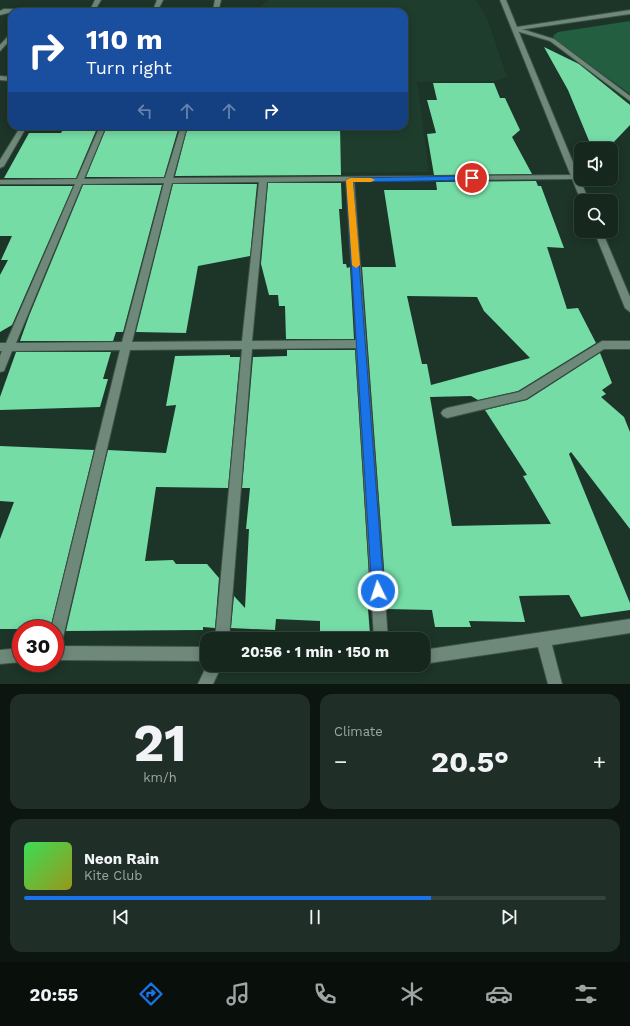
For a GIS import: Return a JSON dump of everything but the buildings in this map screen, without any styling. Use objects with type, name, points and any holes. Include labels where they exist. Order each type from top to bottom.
[{"type":"street","points":[[503,0],[574,172]]},
{"type":"street","points":[[515,29],[630,12]]},
{"type":"street","points":[[515,29],[552,40],[630,98]]},
{"type":"street","points":[[0,49],[8,39]]},
{"type":"street","points":[[0,166],[22,130]]},
{"type":"street","points":[[0,368],[4,347],[101,130]]},
{"type":"street","points":[[61,620],[127,345],[168,181],[183,130]]},
{"type":"street","points":[[0,182],[79,180],[350,180],[574,177]]},
{"type":"street","points":[[223,632],[247,345],[263,180]]},
{"type":"street","points":[[350,180],[381,632]]},
{"type":"street","points":[[601,238],[630,308]]},
{"type":"street","points":[[4,347],[362,344]]},
{"type":"street","points":[[446,413],[522,396],[602,345],[630,345]]},
{"type":"street","points":[[430,656],[630,626]]},
{"type":"street","points":[[543,639],[555,684]]},
{"type":"street","points":[[64,654],[200,654]]},
{"type":"street","points":[[0,657],[12,656]]},
{"type":"street","points":[[205,684],[211,672]]},
{"type":"shaded area","points":[[269,0],[476,0],[488,20],[507,77],[495,81],[417,82],[429,172],[280,173],[285,130],[408,130],[408,8],[261,8],[261,6]]},
{"type":"green space","points":[[630,21],[630,94],[553,38],[558,32]]},
{"type":"slow traffic","points":[[356,265],[350,180],[371,180]]},
{"type":"route","points":[[378,591],[350,180],[472,178]]}]
